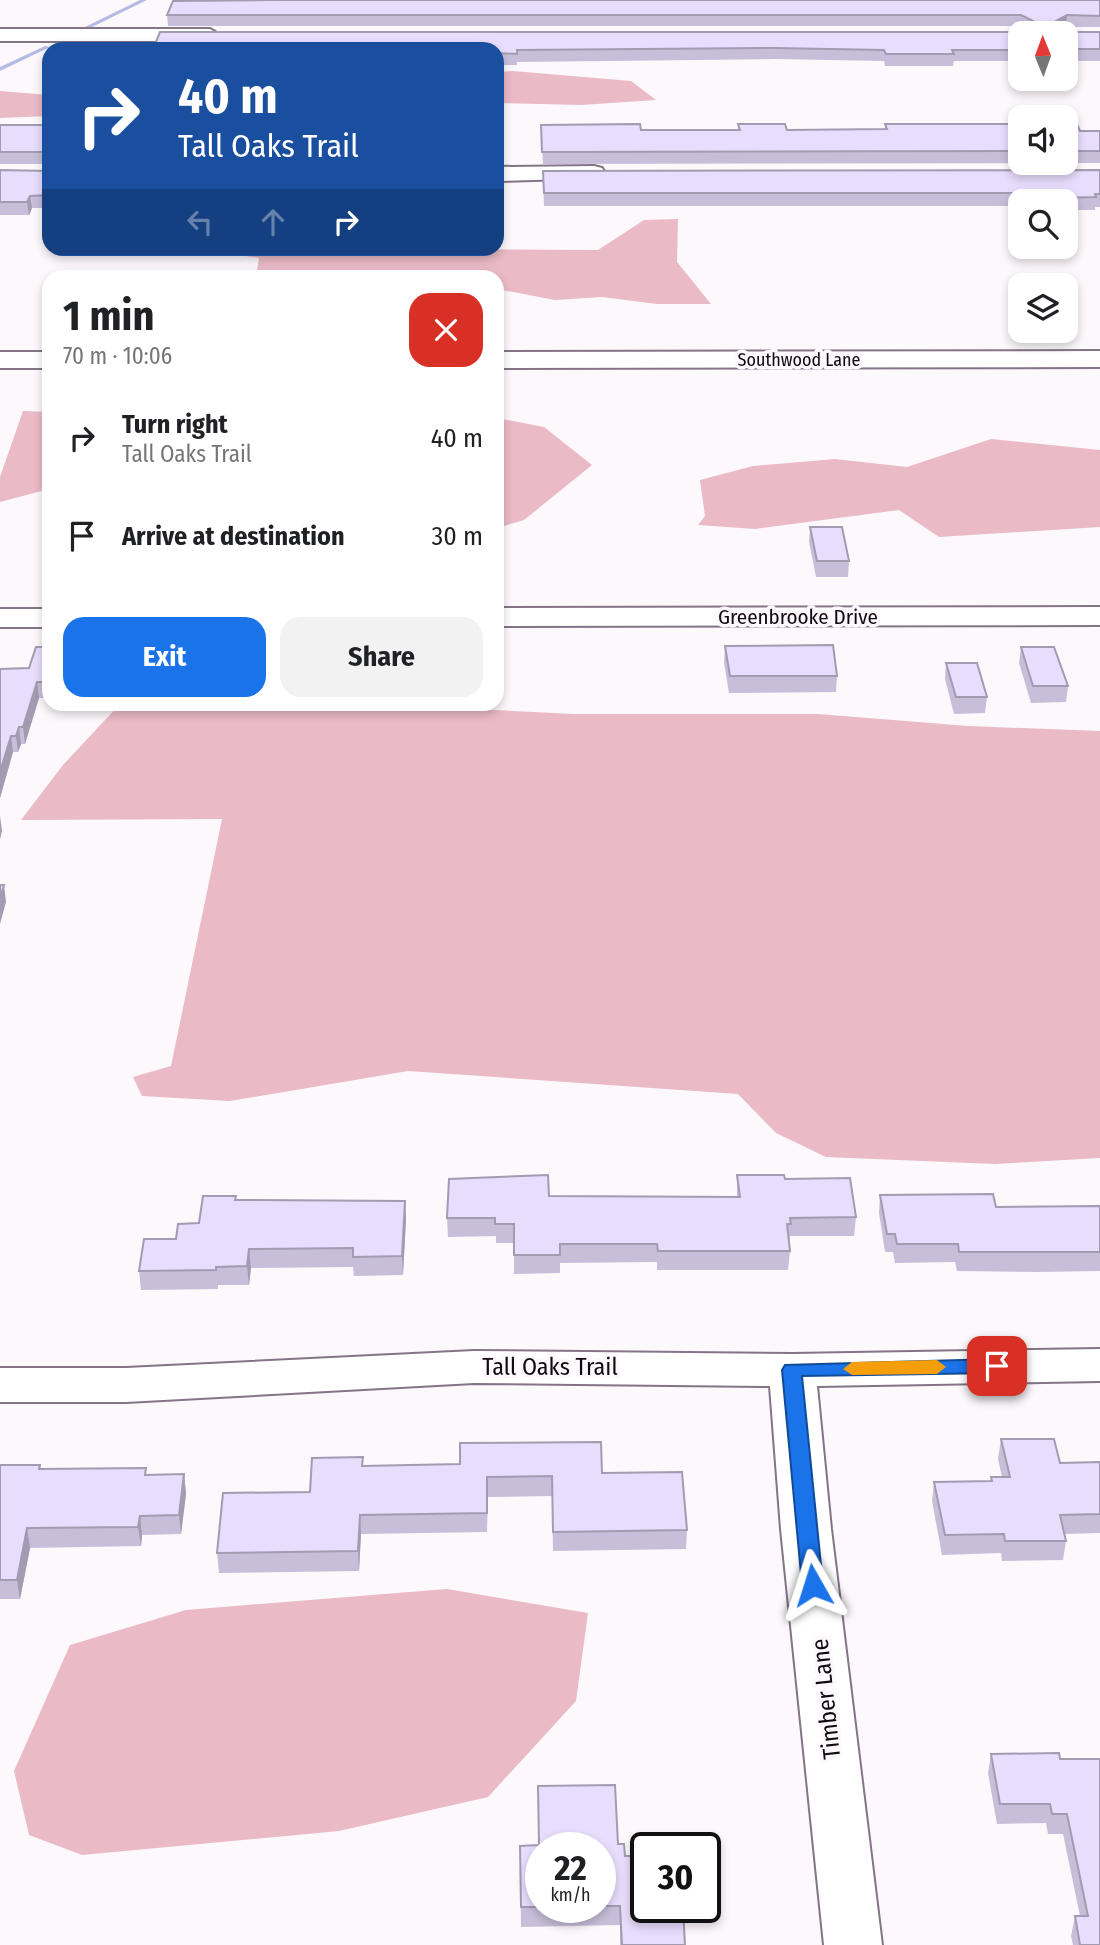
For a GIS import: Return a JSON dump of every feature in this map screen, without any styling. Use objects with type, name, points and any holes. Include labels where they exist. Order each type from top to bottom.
[{"type":"street","points":[[0,35],[224,35]]},
{"type":"street","points":[[504,174],[620,173]]},
{"type":"street","name":"Southwood Lane","points":[[504,360],[1100,359]]},
{"type":"street","points":[[0,360],[42,360]]},
{"type":"street","name":"Greenbrooke Drive","points":[[504,617],[1100,616]]},
{"type":"street","points":[[0,618],[42,618]]},
{"type":"street","name":"Tall Oaks Trail","points":[[0,1385],[126,1385],[474,1367],[792,1370],[1100,1364]]},
{"type":"street","name":"Timber Lane","points":[[792,1370],[806,1529],[853,1945]]},
{"type":"shaded area","points":[[504,72],[631,81],[656,100],[581,105],[504,103]]},
{"type":"shaded area","points":[[0,91],[42,94],[42,116],[0,118]]},
{"type":"shaded area","points":[[678,219],[677,262],[711,304],[657,304],[602,297],[555,300],[504,290],[504,270],[257,270],[259,258],[245,256],[504,256],[504,250],[598,250],[644,220]]},
{"type":"shaded area","points":[[23,411],[42,412],[42,491],[0,502],[0,477]]},
{"type":"shaded area","points":[[504,419],[544,427],[592,465],[524,520],[504,526]]},
{"type":"shaded area","points":[[991,439],[1100,450],[1100,527],[939,537],[899,510],[755,529],[698,525],[705,516],[700,480],[753,466],[835,459],[907,467]]},
{"type":"shaded area","points":[[113,711],[504,711],[573,714],[818,714],[968,726],[1100,731],[1100,1158],[995,1164],[826,1157],[776,1133],[738,1094],[408,1071],[230,1101],[142,1096],[133,1077],[171,1066],[222,819],[21,820],[63,765]]},
{"type":"shaded area","points":[[447,1589],[588,1613],[576,1701],[488,1797],[339,1831],[82,1855],[29,1835],[14,1771],[70,1645],[186,1610]]},
{"type":"building","points":[[1100,0],[1100,16],[1067,15],[1056,21],[1033,21],[1021,15],[167,15],[173,1]]},
{"type":"building","points":[[160,32],[1008,32],[1008,50],[952,50],[954,54],[886,54],[884,50],[775,48],[517,50],[517,54],[504,53],[504,42],[156,42]]},
{"type":"building","points":[[1078,32],[1100,32],[1100,49],[1078,49]]},
{"type":"building","points":[[640,124],[641,130],[740,130],[738,124],[785,124],[787,130],[887,129],[885,124],[1008,124],[1008,151],[542,152],[541,125]]},
{"type":"building","points":[[0,125],[42,125],[42,152],[0,152]]},
{"type":"building","points":[[1078,126],[1080,131],[1100,131],[1100,151],[1078,151]]},
{"type":"building","points":[[0,170],[42,171],[42,195],[30,196],[27,202],[0,202]]},
{"type":"building","points":[[1008,170],[1008,175],[1078,175],[1078,170],[1100,170],[1100,194],[1095,194],[1096,197],[1078,197],[1078,189],[1008,189],[1008,193],[544,193],[543,171]]},
{"type":"building","points":[[810,527],[842,527],[849,561],[817,561]]},
{"type":"building","points":[[833,645],[837,676],[730,676],[725,646]]},
{"type":"building","points":[[36,647],[42,647],[42,682],[37,682],[23,727],[19,727],[16,736],[11,736],[0,772],[0,669],[29,668]]},
{"type":"building","points":[[1021,647],[1054,647],[1068,686],[1033,686]]},
{"type":"building","points":[[946,663],[977,663],[987,697],[956,697]]},
{"type":"building","points":[[548,1175],[549,1196],[740,1197],[737,1175],[784,1175],[785,1179],[850,1178],[856,1217],[790,1218],[791,1224],[787,1224],[790,1251],[658,1251],[657,1244],[560,1244],[560,1255],[514,1255],[514,1224],[495,1224],[495,1218],[447,1218],[449,1179]]},
{"type":"building","points":[[993,1194],[996,1207],[1100,1206],[1100,1252],[959,1252],[958,1244],[897,1244],[895,1234],[887,1234],[880,1195]]},
{"type":"building","points":[[203,1196],[236,1196],[235,1200],[405,1201],[402,1256],[353,1257],[353,1248],[249,1249],[247,1266],[216,1267],[216,1270],[139,1271],[144,1239],[176,1239],[178,1224],[199,1223]]},
{"type":"building","points":[[1001,1439],[1054,1439],[1060,1463],[1100,1462],[1100,1514],[1060,1515],[1066,1541],[1005,1541],[1004,1534],[945,1535],[934,1482],[992,1481],[991,1477],[1010,1477]]},
{"type":"building","points":[[601,1442],[602,1473],[682,1472],[687,1530],[553,1532],[552,1476],[487,1477],[487,1513],[360,1515],[358,1551],[217,1553],[223,1493],[310,1492],[312,1458],[363,1457],[362,1466],[460,1464],[460,1443]]},
{"type":"building","points":[[0,1465],[40,1465],[39,1469],[146,1468],[145,1475],[184,1474],[179,1515],[140,1516],[138,1527],[27,1528],[17,1580],[0,1580]]},
{"type":"building","points":[[1059,1753],[1060,1759],[1100,1759],[1100,1945],[1080,1945],[1075,1916],[1088,1916],[1067,1814],[1052,1814],[1050,1804],[1000,1804],[991,1754]]},
{"type":"building","points":[[615,1785],[618,1844],[624,1844],[625,1856],[630,1856],[630,1923],[684,1923],[685,1945],[622,1945],[620,1906],[616,1906],[616,1832],[539,1832],[538,1786]]},
{"type":"building","points":[[520,1846],[525,1846],[525,1907],[521,1907]]},
{"type":"waterway","points":[[88,27],[144,0]]},
{"type":"waterway","points":[[0,69],[42,49]]},
{"type":"slow traffic","points":[[852,1369],[937,1367]]},
{"type":"route","points":[[813,1585],[792,1370],[997,1366]]}]
